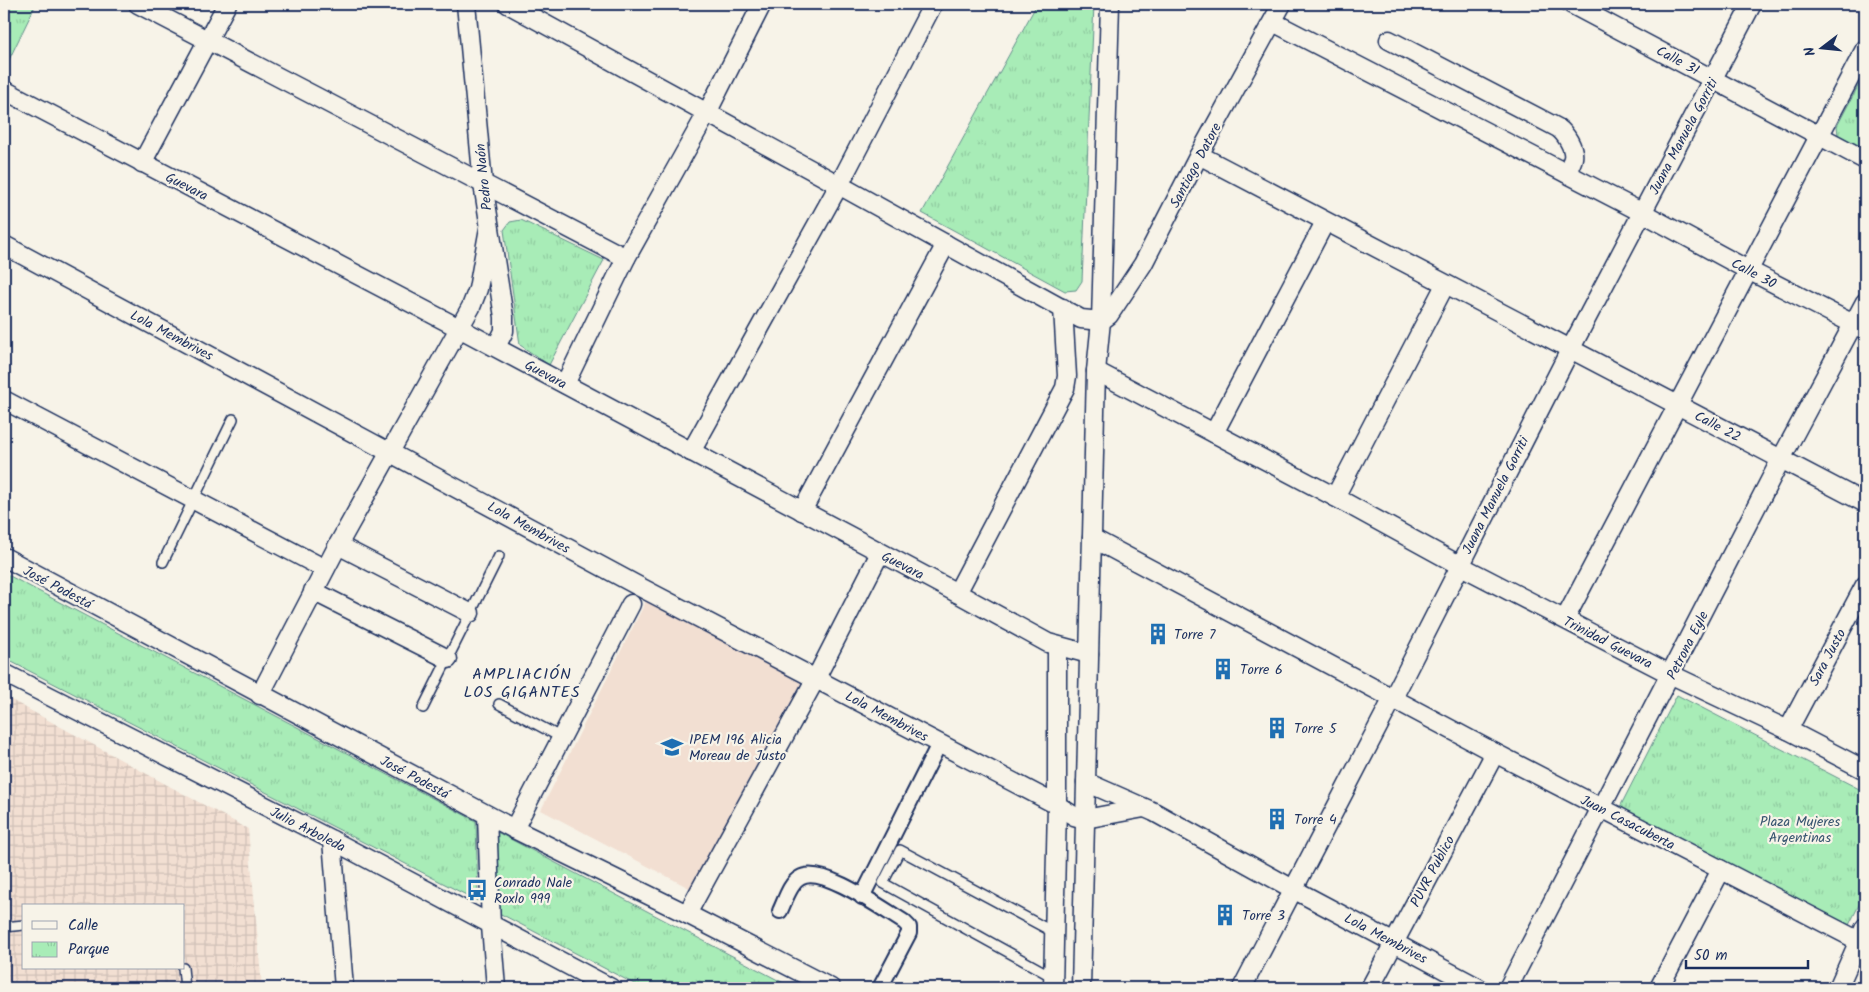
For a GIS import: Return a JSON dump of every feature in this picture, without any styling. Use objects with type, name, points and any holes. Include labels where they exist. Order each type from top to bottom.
[{"type":"street","points":[[138,4],[626,258]]},
{"type":"street","points":[[142,163],[227,4]]},
{"type":"street","name":"Pedro Naón","points":[[466,4],[483,184],[504,317],[504,331],[496,347]]},
{"type":"street","points":[[508,4],[839,184],[1081,319],[1101,321]]},
{"type":"street","points":[[565,384],[626,258],[707,113],[762,4]]},
{"type":"street","points":[[692,452],[839,184],[933,4]]},
{"type":"street","points":[[1081,988],[1096,371],[1101,321],[1110,4]]},
{"type":"street","name":"Santiago Datore","points":[[1101,321],[1109,315],[1143,264],[1199,155],[1282,4]]},
{"type":"street","name":"Calle 31","points":[[1571,4],[1865,160]]},
{"type":"street","name":"Juana Manuela Gorriti","points":[[1242,988],[1571,348],[1752,4]]},
{"type":"street","name":"Calle 30","points":[[1273,22],[1860,327]]},
{"type":"street","points":[[1389,40],[1558,128],[1564,133],[1574,156],[1566,173]]},
{"type":"street","points":[[1565,619],[1865,49]]},
{"type":"street","name":"Guevara","points":[[4,90],[496,347],[1048,643],[1089,654]]},
{"type":"street","name":"Calle 22","points":[[1199,155],[1865,503]]},
{"type":"street","points":[[1214,433],[1325,222]]},
{"type":"street","points":[[260,695],[338,545],[471,307],[478,289],[489,228]]},
{"type":"street","points":[[802,511],[946,244]]},
{"type":"street","name":"Lola Membrives","points":[[4,245],[640,588],[816,678],[1057,805],[1074,816],[1085,820]]},
{"type":"street","points":[[1335,497],[1446,285]]},
{"type":"street","name":"Petrona Eyle","points":[[1508,988],[1672,675],[1781,459],[1860,327],[1865,302]]},
{"type":"street","points":[[957,593],[1065,388],[1067,376],[1063,308]]},
{"type":"street","name":"Trinidad Guevara","points":[[1096,371],[1335,497],[1459,565],[1672,675],[1788,730],[1865,770]]},
{"type":"street","points":[[4,400],[325,569]]},
{"type":"street","name":"Juan Casacuberta","points":[[1092,538],[1495,753],[1721,870],[1863,937]]},
{"type":"street","points":[[338,545],[470,613]]},
{"type":"street","points":[[687,914],[816,678],[880,553]]},
{"type":"street","name":"José Podestá","points":[[4,558],[487,815],[831,988]]},
{"type":"street","name":"Sara Justo","points":[[1788,730],[1865,585]]},
{"type":"street","points":[[313,591],[448,659]]},
{"type":"street","points":[[514,829],[631,604]]},
{"type":"street","points":[[1053,983],[1058,646]]},
{"type":"street","name":"Julio Arboleda","points":[[4,673],[332,840],[611,988]]},
{"type":"street","points":[[862,897],[939,744]]},
{"type":"street","name":"PUVR Publico","points":[[1370,988],[1495,753]]},
{"type":"street","name":"Lola Membrives","points":[[1086,782],[1144,808],[1479,988]]},
{"type":"street","points":[[1085,820],[1144,808]]},
{"type":"street","points":[[487,815],[491,926],[496,988]]},
{"type":"street","points":[[332,840],[344,988]]},
{"type":"street","points":[[1660,988],[1721,870]]},
{"type":"street","points":[[780,911],[794,882],[800,877],[810,874],[825,878],[904,922],[909,927],[908,933],[880,988]]},
{"type":"street","points":[[1838,988],[1863,937]]},
{"type":"lane","points":[[163,562],[233,419]]},
{"type":"lane","points":[[424,708],[499,556]]},
{"type":"lane","points":[[498,704],[562,738]]},
{"type":"lane","points":[[1053,983],[883,883],[900,850],[1055,933]]},
{"type":"lane","points":[[4,926],[22,926]]},
{"type":"lane","points":[[183,970],[185,988]]},
{"type":"shaded area","name":"IPEM 196 Alicia Moreau de Justo","points":[[646,601],[807,684],[693,890],[541,810]]},
{"type":"shaded area","points":[[4,696],[248,829],[262,988],[4,988],[4,976],[10,941],[4,904]]},
{"type":"green space","points":[[4,4],[36,4],[4,70]]},
{"type":"green space","points":[[1037,4],[1094,4],[1082,281],[1076,290],[1065,291],[922,213]]},
{"type":"green space","points":[[1865,73],[1865,149],[1838,135],[1837,126]]},
{"type":"green space","points":[[521,220],[604,260],[549,365],[520,345],[504,230],[510,222]]},
{"type":"green space","points":[[4,573],[476,821],[478,901],[4,658]]},
{"type":"green space","name":"Plaza Mujeres Argentinas","points":[[1677,695],[1865,792],[1865,893],[1849,925],[1620,807]]},
{"type":"green space","points":[[497,832],[793,988],[642,988],[499,913]]},
{"type":"place","name":"Torre 7","points":[[1158,634]]},
{"type":"place","name":"Torre 6","points":[[1223,669]]},
{"type":"place","name":"Torre 5","points":[[1277,728]]},
{"type":"place","name":"IPEM 196 Alicia Moreau de Justo","points":[[672,747]]},
{"type":"place","name":"Torre 4","points":[[1277,819]]},
{"type":"place","name":"Conrado Nale Roxlo 999","points":[[477,890]]},
{"type":"place","name":"Torre 3","points":[[1225,915]]},
{"type":"district","name":"AMPLIACIÓN LOS GIGANTES","points":[[522,682]]}]
